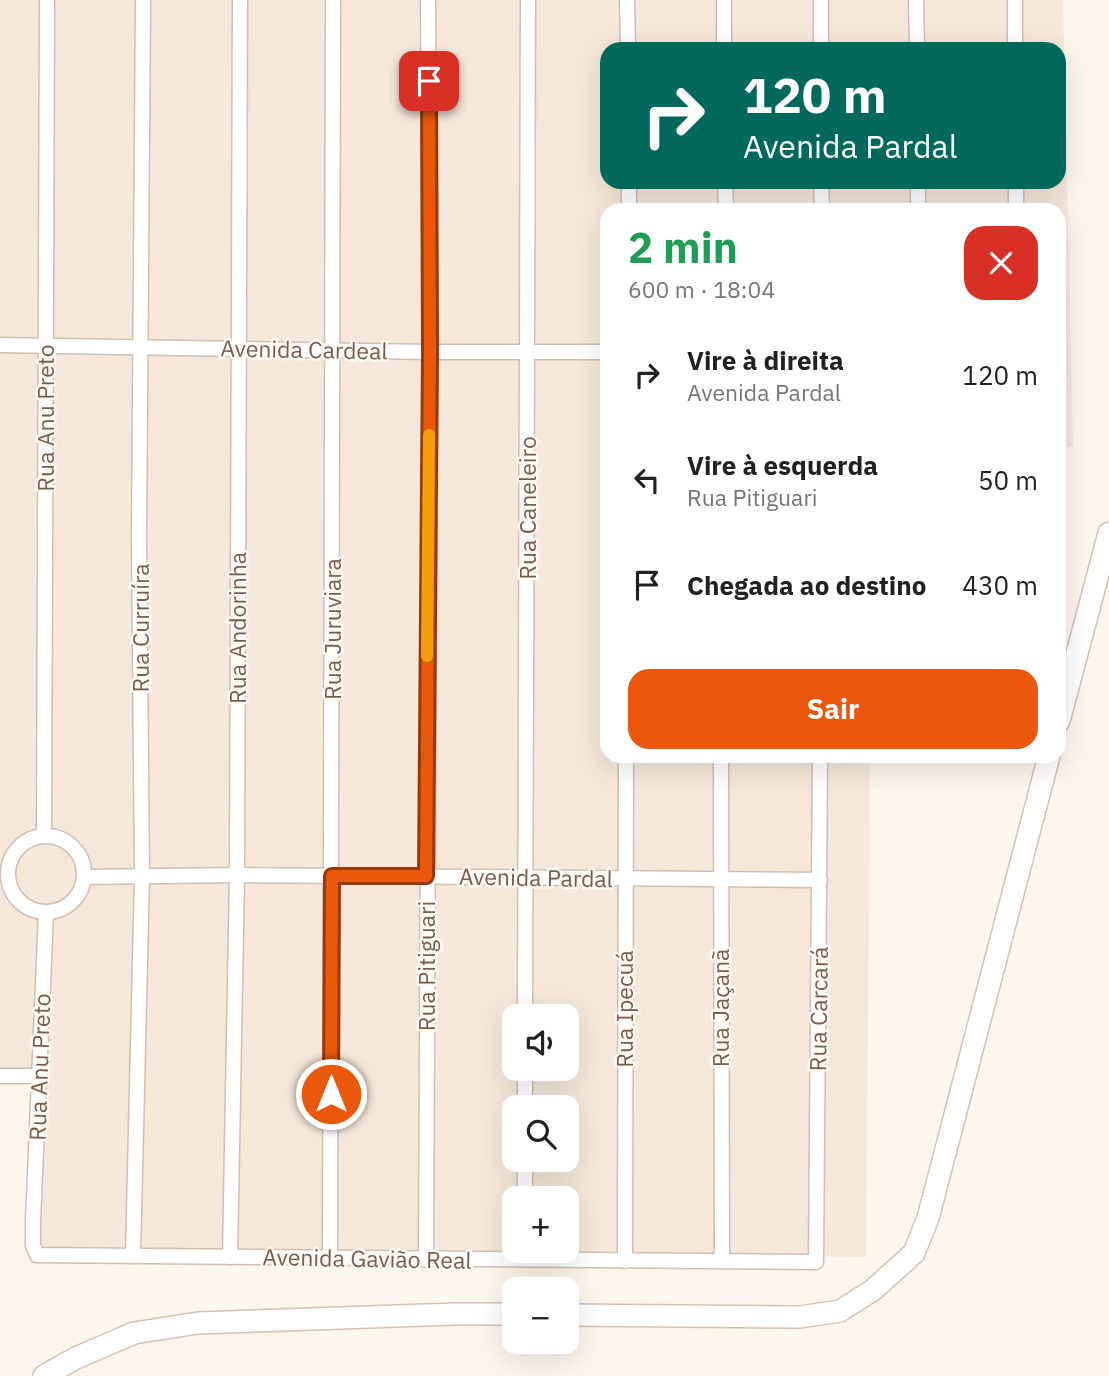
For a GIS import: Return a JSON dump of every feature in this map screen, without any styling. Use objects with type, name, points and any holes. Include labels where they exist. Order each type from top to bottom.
[{"type":"main road","points":[[1066,695],[1109,533]]},
{"type":"main road","points":[[579,1315],[800,1317],[839,1311],[873,1290],[914,1253],[928,1218],[1047,763]]},
{"type":"main road","points":[[44,1376],[76,1358],[134,1333],[198,1323],[502,1314]]},
{"type":"street","name":"Rua Anu Preto","points":[[44,835],[47,0]]},
{"type":"street","name":"Rua Curruíra","points":[[133,1256],[142,876],[139,550],[144,0]]},
{"type":"street","name":"Rua Andorinha","points":[[230,1257],[237,875],[240,0]]},
{"type":"street","name":"Rua Juruviara","points":[[331,1257],[333,0]]},
{"type":"street","name":"Rua Pitiguari","points":[[426,1259],[430,352],[428,0]]},
{"type":"street","name":"Rua Caneleiro","points":[[525,1004],[528,0]]},
{"type":"street","points":[[627,0],[628,42]]},
{"type":"street","points":[[724,0],[724,42]]},
{"type":"street","points":[[821,0],[821,42]]},
{"type":"street","points":[[916,0],[917,42]]},
{"type":"street","points":[[1014,0],[1015,42]]},
{"type":"street","name":"Avenida Cardeal","points":[[0,345],[600,352]]},
{"type":"street","name":"Rua Ipecuá","points":[[625,1261],[626,763]]},
{"type":"street","name":"Rua Jaçanã","points":[[721,763],[722,1260]]},
{"type":"street","name":"Rua Carcará","points":[[816,1262],[820,763]]},
{"type":"street","points":[[44,835],[59,838],[72,846],[80,858],[85,877],[78,896],[69,905],[46,913],[23,905],[14,896],[4,872],[23,843],[44,835]]},
{"type":"street","name":"Avenida Pardal","points":[[85,877],[237,875],[820,880]]},
{"type":"street","name":"Rua Anu Preto","points":[[33,1221],[46,913]]},
{"type":"street","points":[[0,1076],[38,1076]]},
{"type":"street","name":"Avenida Gavião Real","points":[[33,1221],[33,1245],[37,1255],[426,1259],[502,1257]]},
{"type":"street","name":"Avenida Gavião Real","points":[[579,1259],[816,1262]]},
{"type":"shaded area","points":[[0,0],[1063,0],[1064,42],[600,42],[600,189],[1066,189],[1066,134],[1073,447],[1066,447],[1066,203],[600,203],[600,763],[870,763],[866,1257],[579,1254],[579,1186],[502,1186],[502,1253],[37,1249],[39,1074],[0,1073]]},
{"type":"slow traffic","points":[[427,656],[429,435]]},
{"type":"route","points":[[331,1094],[332,876],[426,876],[429,81]]}]
